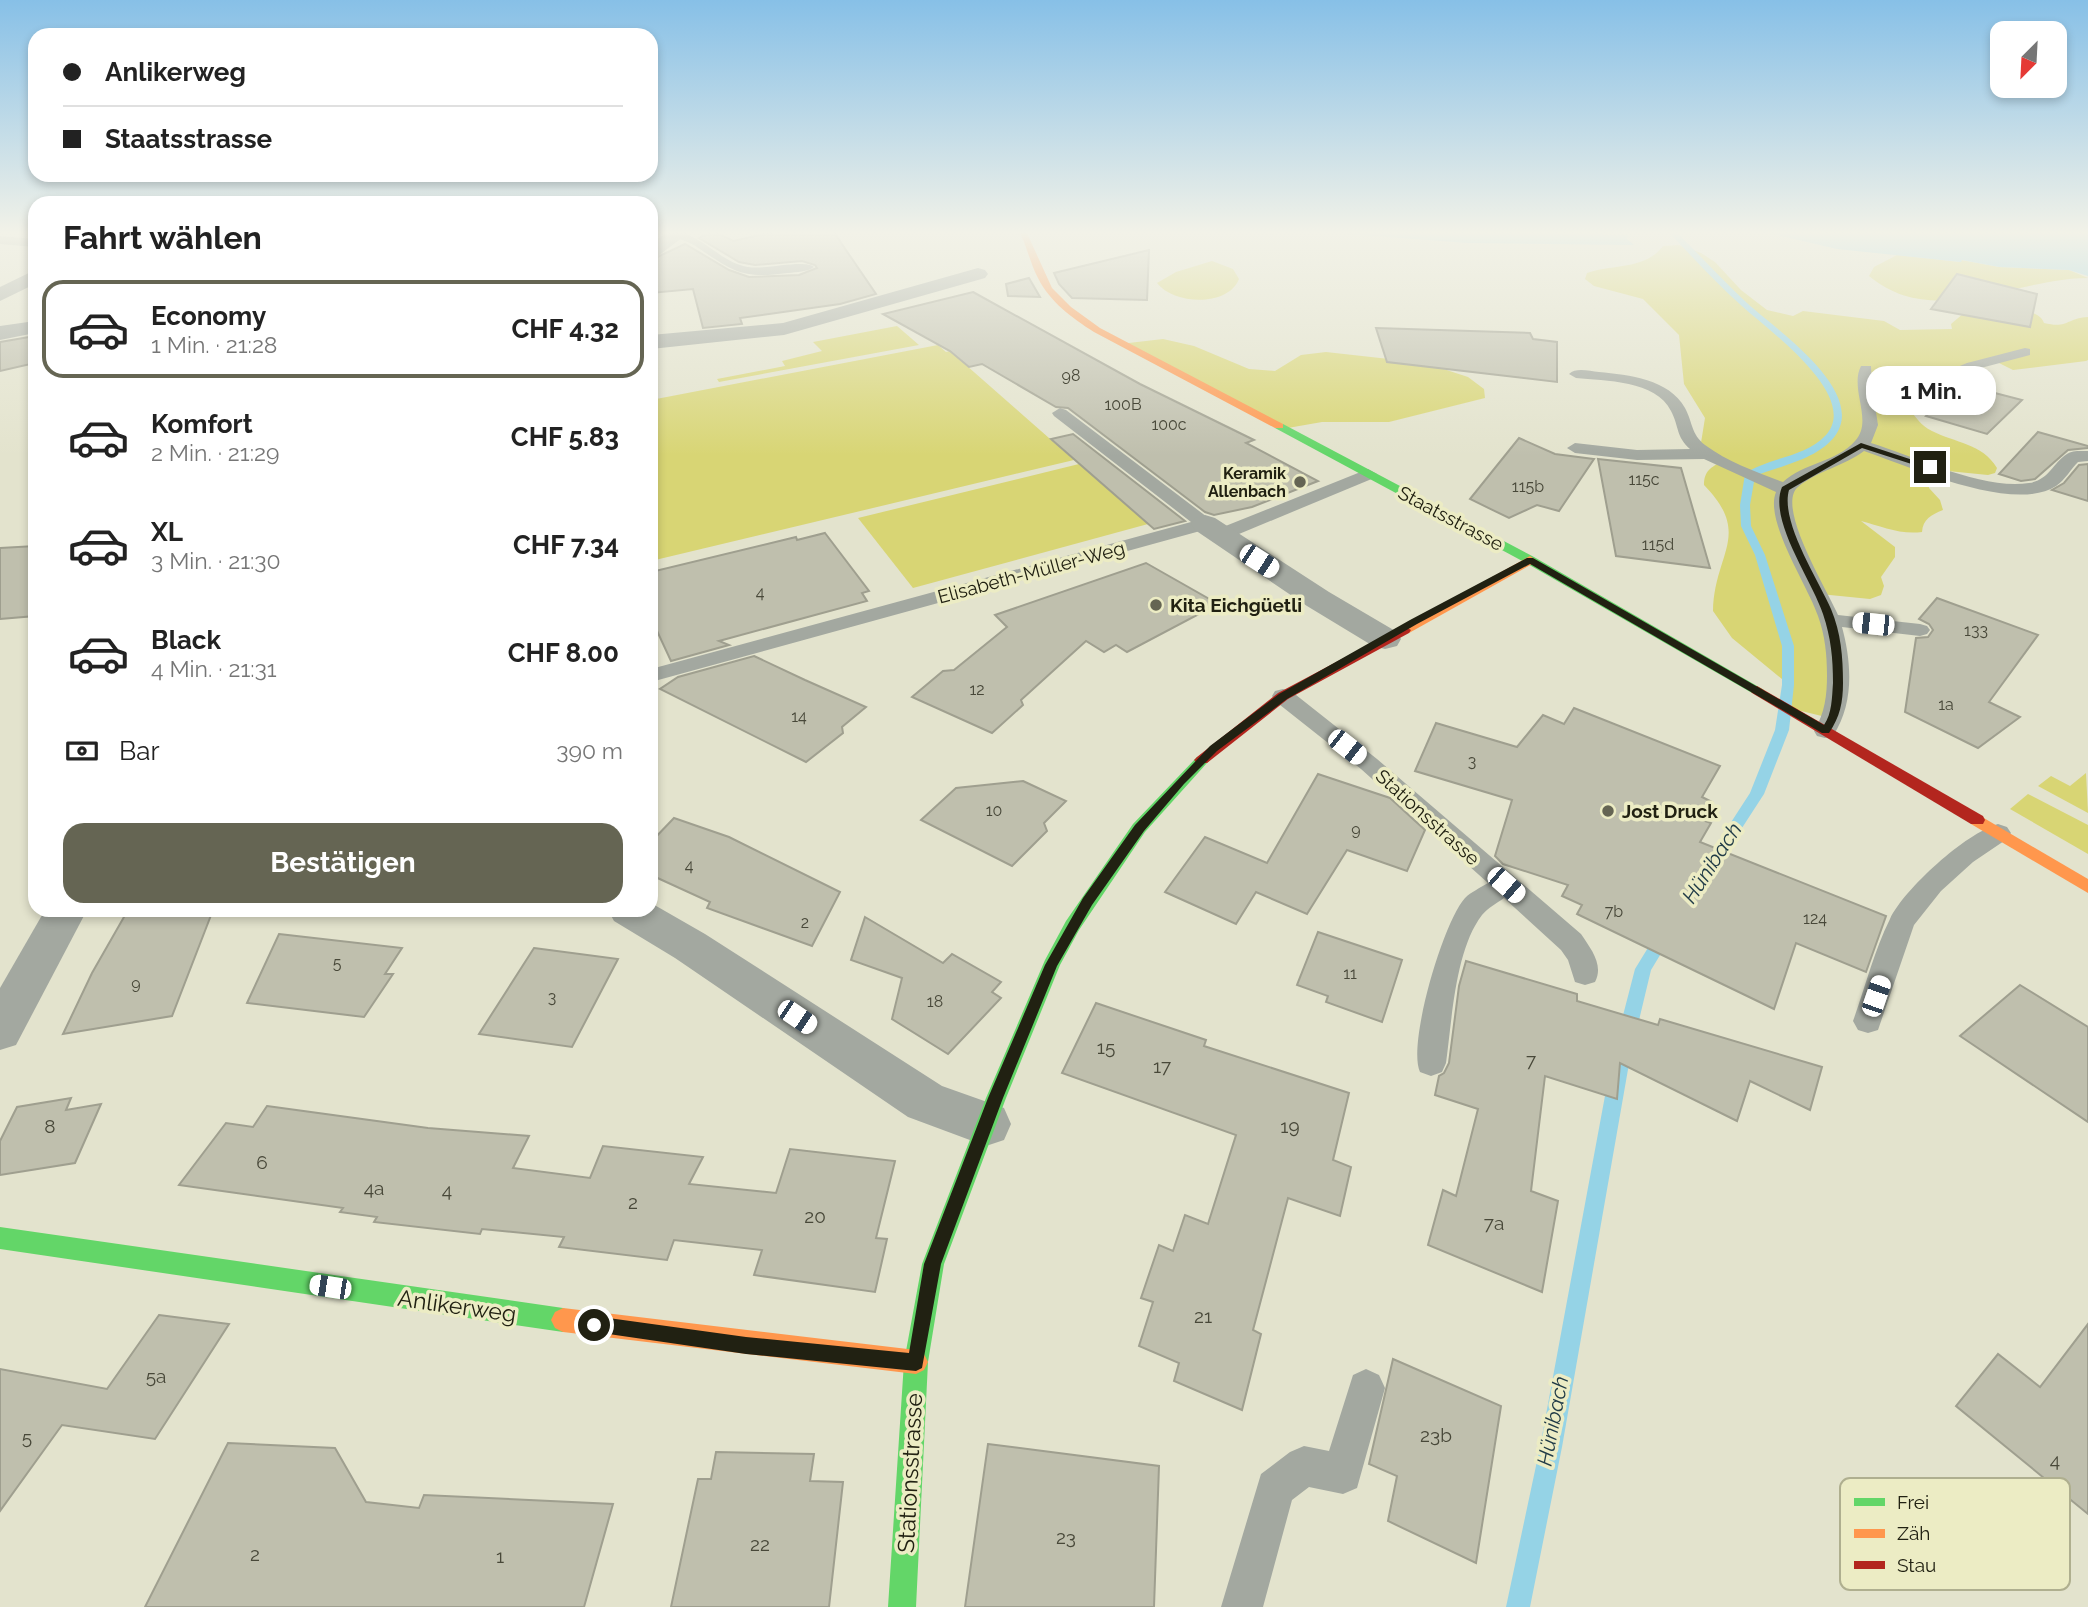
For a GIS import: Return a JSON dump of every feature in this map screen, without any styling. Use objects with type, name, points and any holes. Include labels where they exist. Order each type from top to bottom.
[{"type":"main road","name":"Staatsstrasse","points":[[1067,306],[1079,318],[1132,351],[1530,560],[1807,719],[2088,887]]},
{"type":"main road","name":"Stationsstrasse","points":[[902,1607],[916,1362],[933,1264],[1051,965],[1095,891],[1139,828],[1180,781],[1214,748],[1283,696],[1530,560]]},
{"type":"main road","name":"Anlikerweg","points":[[0,1238],[467,1308],[746,1345],[916,1362]]},
{"type":"street","points":[[658,341],[783,329],[865,306]]},
{"type":"street","points":[[0,333],[28,328]]},
{"type":"street","points":[[1212,530],[1385,639]]},
{"type":"street","points":[[0,1031],[62,917]]},
{"type":"street","points":[[641,917],[690,946],[925,1102],[986,1124]]},
{"type":"lane","points":[[1865,389],[1923,386],[1972,366],[2025,352]]},
{"type":"lane","points":[[1825,731],[1834,719],[1838,694],[1838,652],[1830,620],[1785,518],[1782,498],[1785,489],[1861,445],[1870,425],[1863,377],[1866,369]]},
{"type":"lane","points":[[1576,374],[1632,382],[1661,392],[1677,406],[1682,415],[1686,437],[1709,454],[1785,489]]},
{"type":"lane","points":[[1059,413],[1212,530],[1368,474]]},
{"type":"lane","points":[[1861,445],[1972,482],[2011,488],[2049,484],[2073,457],[2088,456]]},
{"type":"lane","points":[[1575,448],[1637,455],[1709,454]]},
{"type":"lane","name":"Elisabeth-Müller-Weg","points":[[658,674],[1212,530]]},
{"type":"lane","points":[[1830,620],[1920,630]]},
{"type":"lane","name":"Stationsstrasse","points":[[1283,696],[1369,764],[1571,942],[1582,958],[1585,974]]},
{"type":"lane","points":[[1868,1021],[1902,921],[1932,884],[1964,856],[1998,833]]},
{"type":"lane","points":[[1431,1062],[1447,970],[1462,926],[1475,905],[1506,885]]},
{"type":"lane","points":[[1242,1607],[1275,1488],[1304,1466],[1343,1474],[1366,1388]]},
{"type":"shaded area","points":[[1650,306],[1762,306],[1767,310],[1793,316],[1803,311],[1884,321],[1900,330],[1952,329],[1951,324],[1964,313],[1996,310],[2031,312],[2039,316],[2044,323],[2052,325],[2088,317],[2086,361],[2013,370],[1995,361],[1935,382],[1865,389],[1867,395],[1894,400],[1904,405],[1928,429],[1976,448],[1997,468],[1995,473],[1988,475],[1938,470],[1929,478],[1929,488],[1940,500],[1943,510],[1928,518],[1922,532],[1898,531],[1861,521],[1895,547],[1895,557],[1881,577],[1884,586],[1881,595],[1870,599],[1820,594],[1834,719],[1785,707],[1788,684],[1732,638],[1713,611],[1729,532],[1718,502],[1704,485],[1709,470],[1723,461],[1700,449],[1705,418],[1684,384],[1679,335]]},
{"type":"shaded area","points":[[897,326],[919,345],[719,382],[717,379],[785,366],[782,361],[822,351],[813,342]]},
{"type":"shaded area","points":[[1163,339],[1194,346],[1249,369],[1275,371],[1301,355],[1326,352],[1425,363],[1468,377],[1484,389],[1485,398],[1389,422],[1322,422],[1282,429],[1120,344]]},
{"type":"shaded area","points":[[938,345],[946,352],[950,351],[1074,460],[658,559],[658,399]]},
{"type":"shaded area","points":[[1079,464],[1148,524],[913,588],[858,518]]},
{"type":"shaded area","points":[[2086,773],[2088,813],[2038,786],[2051,776],[2070,786]]},
{"type":"shaded area","points":[[2028,794],[2088,825],[2088,854],[2010,809]]},
{"type":"building","points":[[697,306],[826,306],[740,318],[742,324],[703,328]]},
{"type":"building","points":[[916,306],[998,306],[1140,384],[1254,440],[1246,443],[1318,481],[1252,507],[1214,515],[1205,512],[1068,408],[1056,407],[982,364],[969,367],[950,351],[883,314]]},
{"type":"building","points":[[1933,306],[2034,306],[2030,327],[1931,309]]},
{"type":"building","points":[[1376,328],[1530,333],[1533,339],[1557,342],[1557,382],[1387,362]]},
{"type":"building","points":[[28,337],[28,365],[0,371],[0,342]]},
{"type":"building","points":[[1962,384],[2022,400],[1987,434],[1926,416]]},
{"type":"building","points":[[2038,432],[2088,448],[2068,450],[2035,479],[2021,481],[1999,474]]},
{"type":"building","points":[[1073,434],[1185,521],[1154,529],[1051,439]]},
{"type":"building","points":[[1519,438],[1555,454],[1594,459],[1559,511],[1537,505],[1509,518],[1470,499]]},
{"type":"building","points":[[1598,459],[1681,468],[1710,568],[1616,556]]},
{"type":"building","points":[[2088,464],[2088,501],[2052,490],[2064,483],[2079,465]]},
{"type":"building","points":[[825,533],[869,591],[862,593],[867,601],[719,641],[729,645],[671,661],[658,633],[658,570],[796,537],[797,540]]},
{"type":"building","points":[[28,546],[28,617],[0,619],[0,548]]},
{"type":"building","points":[[1146,563],[1218,604],[1127,652],[1116,645],[1104,652],[1086,641],[1021,700],[1023,705],[992,733],[912,697],[943,671],[954,670],[1007,627],[995,615]]},
{"type":"building","points":[[1937,598],[2038,635],[1989,702],[2020,717],[1978,748],[1905,712],[1916,638],[1928,637],[1933,630],[1929,624],[1919,619]]},
{"type":"building","points":[[754,656],[866,707],[842,727],[843,733],[806,762],[660,689],[678,677]]},
{"type":"building","points":[[1574,708],[1720,766],[1702,797],[1712,802],[1702,820],[1711,823],[1700,842],[1886,916],[1866,972],[1796,943],[1774,1009],[1577,914],[1582,905],[1562,896],[1568,885],[1503,864],[1495,856],[1512,800],[1415,771],[1436,723],[1517,747],[1543,715],[1564,724]]},
{"type":"building","points":[[1318,774],[1390,798],[1425,830],[1407,871],[1347,850],[1307,914],[1256,892],[1236,924],[1165,892],[1205,837],[1267,863]]},
{"type":"building","points":[[1023,781],[1066,801],[1044,823],[1047,831],[1012,866],[921,820],[956,788]]},
{"type":"building","points":[[674,818],[729,837],[840,892],[812,946],[707,908],[710,902],[658,878],[658,835]]},
{"type":"building","points":[[124,917],[210,917],[172,1016],[63,1034],[92,973]]},
{"type":"building","points":[[865,917],[943,963],[952,954],[1001,982],[992,992],[1001,998],[948,1054],[892,1019],[902,978],[851,960]]},
{"type":"building","points":[[1318,932],[1402,960],[1382,1022],[1326,1002],[1328,996],[1297,985]]},
{"type":"building","points":[[279,934],[402,948],[385,974],[393,974],[364,1017],[247,1003]]},
{"type":"building","points":[[534,948],[618,959],[572,1047],[479,1034]]},
{"type":"building","points":[[1466,961],[1577,994],[1577,1001],[1658,1025],[1660,1019],[1822,1067],[1810,1110],[1750,1081],[1737,1121],[1620,1063],[1617,1099],[1545,1076],[1531,1191],[1558,1201],[1542,1292],[1428,1245],[1443,1190],[1456,1196],[1478,1109],[1435,1095],[1439,1076],[1444,1073],[1449,1063],[1459,986]]},
{"type":"building","points":[[2020,985],[2088,1027],[2088,1122],[1960,1036]]},
{"type":"building","points":[[1096,1003],[1206,1040],[1204,1046],[1349,1093],[1333,1160],[1351,1167],[1340,1216],[1288,1198],[1253,1330],[1261,1334],[1242,1410],[1174,1381],[1179,1363],[1139,1346],[1153,1302],[1141,1298],[1159,1245],[1173,1251],[1185,1215],[1208,1224],[1236,1135],[1062,1073]]},
{"type":"building","points":[[71,1098],[66,1110],[101,1104],[75,1163],[0,1175],[0,1141],[17,1107]]},
{"type":"building","points":[[267,1106],[428,1128],[529,1136],[513,1168],[590,1178],[603,1146],[703,1157],[689,1184],[776,1193],[790,1149],[895,1161],[876,1238],[887,1239],[875,1292],[754,1275],[762,1250],[674,1240],[667,1260],[559,1247],[564,1237],[482,1229],[480,1234],[374,1222],[377,1217],[340,1212],[343,1208],[179,1185],[226,1123],[253,1127]]},
{"type":"building","points":[[159,1315],[229,1324],[155,1439],[62,1425],[0,1511],[0,1369],[107,1389]]},
{"type":"building","points":[[2088,1324],[2088,1514],[2070,1499],[2070,1478],[2044,1478],[1956,1406],[1998,1354],[2040,1387]]},
{"type":"building","points":[[1393,1359],[1501,1406],[1476,1563],[1388,1521],[1397,1476],[1369,1464]]},
{"type":"building","points":[[228,1443],[335,1448],[366,1502],[419,1508],[424,1495],[613,1504],[584,1607],[145,1607]]},
{"type":"building","points":[[988,1444],[1159,1466],[1154,1607],[965,1607]]},
{"type":"building","points":[[716,1452],[814,1454],[810,1481],[843,1482],[829,1607],[671,1607],[698,1479],[711,1479]]},
{"type":"waterway","name":"Hünibach","points":[[1711,864],[1757,794],[1782,730],[1788,685],[1788,646],[1760,555],[1746,526],[1745,505],[1750,474],[1812,449],[1831,435],[1836,426],[1837,409],[1831,392],[1820,375],[1791,343],[1746,306]]},
{"type":"waterway","name":"Hünibach","points":[[1518,1607],[1551,1447],[1621,1058],[1643,969],[1663,937]]},
{"type":"traffic: fast","points":[[1279,426],[1530,560],[1757,690]]},
{"type":"traffic: fast","points":[[902,1607],[916,1362],[933,1264],[996,1098],[1051,965],[1072,926],[1139,828],[1202,760]]},
{"type":"traffic: fast","points":[[0,1238],[563,1320]]},
{"type":"traffic: slow","points":[[1064,306],[1097,330],[1279,426]]},
{"type":"traffic: slow","points":[[1404,630],[1530,560]]},
{"type":"traffic: slow","points":[[1977,820],[2088,887]]},
{"type":"traffic: slow","points":[[563,1320],[916,1362]]},
{"type":"traffic: jam","points":[[1202,760],[1283,696],[1404,630]]},
{"type":"traffic: jam","points":[[1757,690],[1977,820]]},
{"type":"place","name":"Keramik Allenbach","points":[[1300,482]]},
{"type":"place","name":"Kita Eichgüetli","points":[[1156,605]]},
{"type":"place","name":"Jost Druck","points":[[1608,811]]},
{"type":"route","points":[[594,1325],[746,1345],[916,1362],[933,1264],[996,1098],[1051,965],[1072,926],[1139,828],[1180,781],[1214,748],[1283,696],[1530,560],[1825,731],[1834,719],[1838,694],[1838,652],[1827,611],[1785,518],[1782,498],[1785,489],[1861,445],[1930,467]]}]
